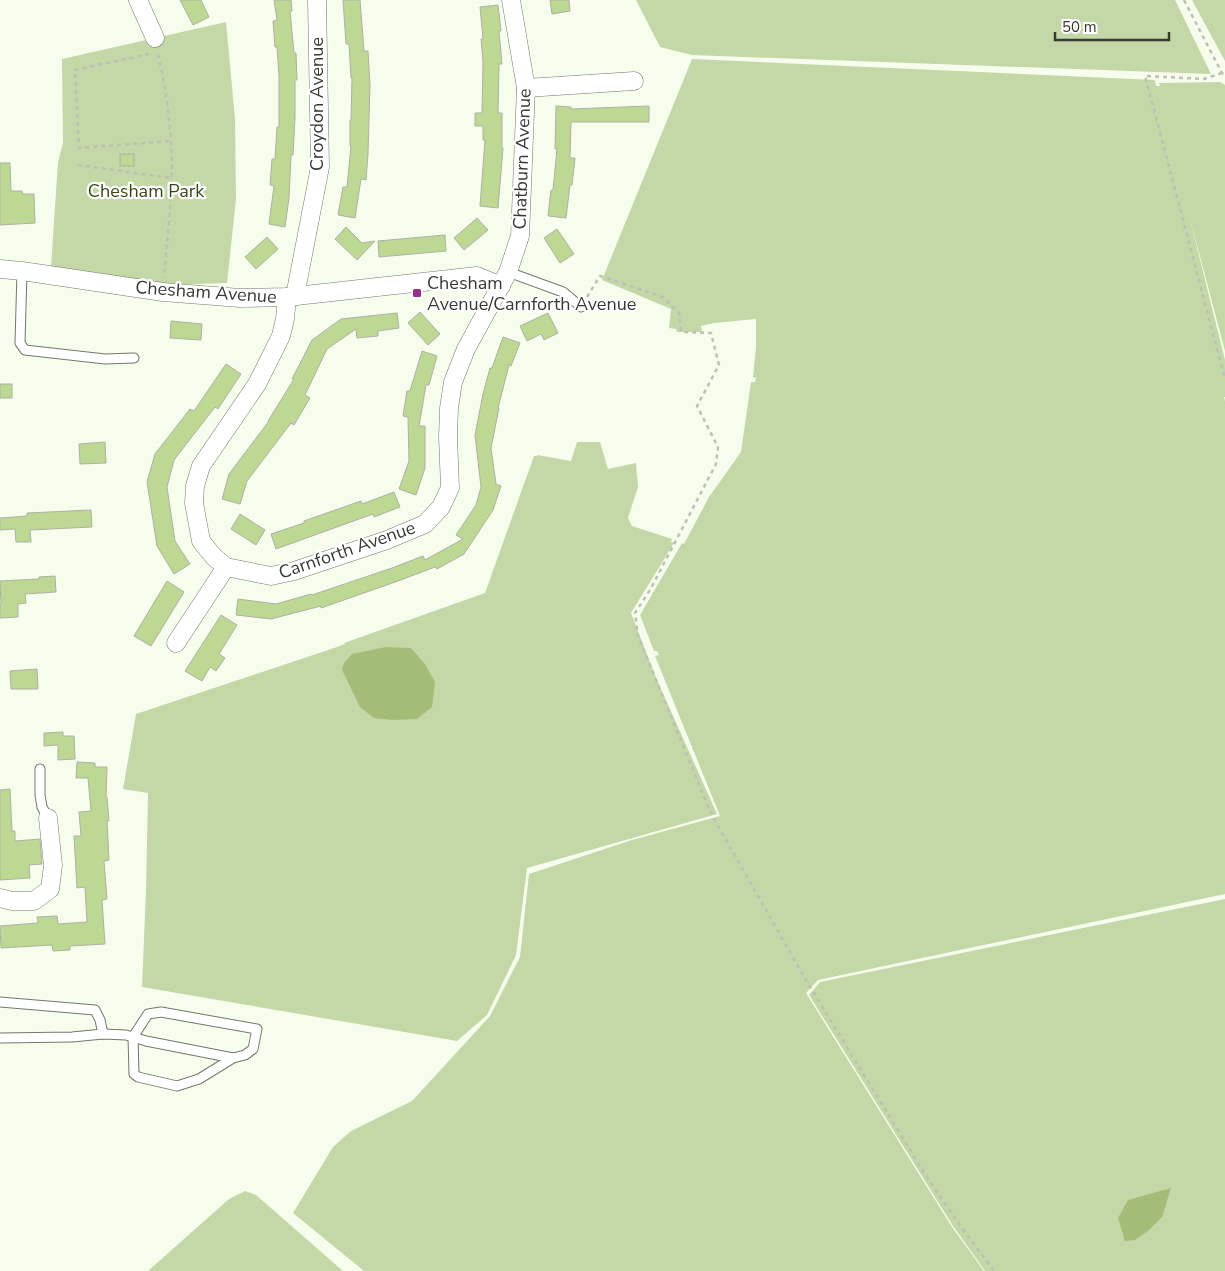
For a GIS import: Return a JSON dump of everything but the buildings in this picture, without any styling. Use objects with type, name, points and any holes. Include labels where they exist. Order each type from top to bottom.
[{"type":"street","points":[[138,0],[156,45]]},
{"type":"street","name":"Croydon Avenue","points":[[291,297],[320,167],[317,0]]},
{"type":"street","name":"Chatburn Avenue","points":[[504,279],[520,236],[526,88],[511,0]]},
{"type":"street","points":[[526,88],[634,81]]},
{"type":"street","name":"Chesham Avenue","points":[[0,269],[163,292],[240,298],[291,297],[477,276],[504,279]]},
{"type":"street","name":"Carnforth Avenue","points":[[226,567],[271,576],[294,571],[378,543],[425,524],[441,507],[450,488],[449,408],[454,382],[466,349],[504,279]]},
{"type":"street","points":[[176,643],[226,567],[214,558],[201,541],[194,503],[195,486],[201,466],[257,384],[281,336],[291,297]]},
{"type":"street","points":[[0,898],[12,901],[34,901],[50,889],[53,865],[48,818]]},
{"type":"lane","points":[[22,271],[20,343],[25,350],[106,359],[134,358]]},
{"type":"lane","points":[[504,279],[563,292],[581,307]]},
{"type":"lane","points":[[40,769],[40,795],[42,807],[48,818]]},
{"type":"lane","points":[[0,1002],[95,1010],[100,1020],[103,1034]]},
{"type":"lane","points":[[161,1012],[257,1029],[253,1049],[245,1055],[233,1058],[199,1079],[177,1086],[138,1078],[134,1074],[133,1037],[148,1014],[161,1012]]},
{"type":"lane","points":[[0,1038],[72,1037],[103,1034],[126,1035],[146,1041],[233,1058]]},
{"type":"path","points":[[1184,0],[1223,74],[1204,79],[1145,76],[1225,379]]},
{"type":"path","points":[[163,292],[171,178],[170,131],[163,75],[156,45],[75,70],[78,148],[170,141]]},
{"type":"path","points":[[78,165],[171,178]]},
{"type":"path","points":[[581,307],[600,276],[663,297],[679,312],[681,332],[711,333],[719,365],[697,406],[718,447],[716,464],[650,590],[635,613],[638,636],[709,809],[718,826],[807,982],[923,1171],[994,1271]]},
{"type":"green space","points":[[636,0],[1175,0],[1211,74],[692,55],[660,47]]},
{"type":"green space","points":[[1192,0],[1225,0],[1225,61]]},
{"type":"green space","name":"Chesham Park","points":[[226,22],[235,119],[236,199],[227,283],[168,285],[51,267],[58,162],[63,143],[62,59]]},
{"type":"green space","points":[[692,59],[1155,80],[1156,86],[1160,86],[1159,83],[1220,82],[1225,85],[1225,351],[1189,215],[1225,360],[1225,894],[818,980],[806,993],[952,1227],[984,1271],[364,1271],[293,1213],[333,1147],[351,1131],[412,1101],[490,1016],[520,957],[529,874],[632,840],[720,816],[655,656],[659,655],[657,651],[654,651],[640,615],[682,543],[684,544],[709,497],[741,452],[751,382],[755,382],[756,378],[753,377],[756,319],[701,326],[702,332],[677,332],[676,329],[669,328],[671,309],[602,280]]},
{"type":"green space","points":[[577,442],[600,442],[608,469],[636,463],[638,487],[628,518],[632,526],[672,539],[671,542],[674,543],[631,613],[657,680],[717,814],[527,868],[516,955],[487,1015],[457,1041],[142,987],[148,793],[123,789],[136,714],[337,647],[485,593],[534,456],[571,461]]},
{"type":"green space","points":[[1225,899],[1225,1271],[985,1271],[953,1226],[809,995],[820,982]]},
{"type":"green space","points":[[245,1191],[256,1195],[343,1271],[148,1271],[229,1199]]},
{"type":"shaded area","points":[[386,647],[411,648],[425,664],[435,682],[432,707],[417,719],[392,720],[374,718],[360,707],[342,670],[344,663],[352,654]]},
{"type":"shaded area","points":[[1171,1188],[1162,1217],[1148,1231],[1135,1240],[1125,1241],[1118,1218],[1128,1200]]},
{"type":"place","name":"Chesham Avenue/Carnforth Avenue","points":[[417,293]]}]
